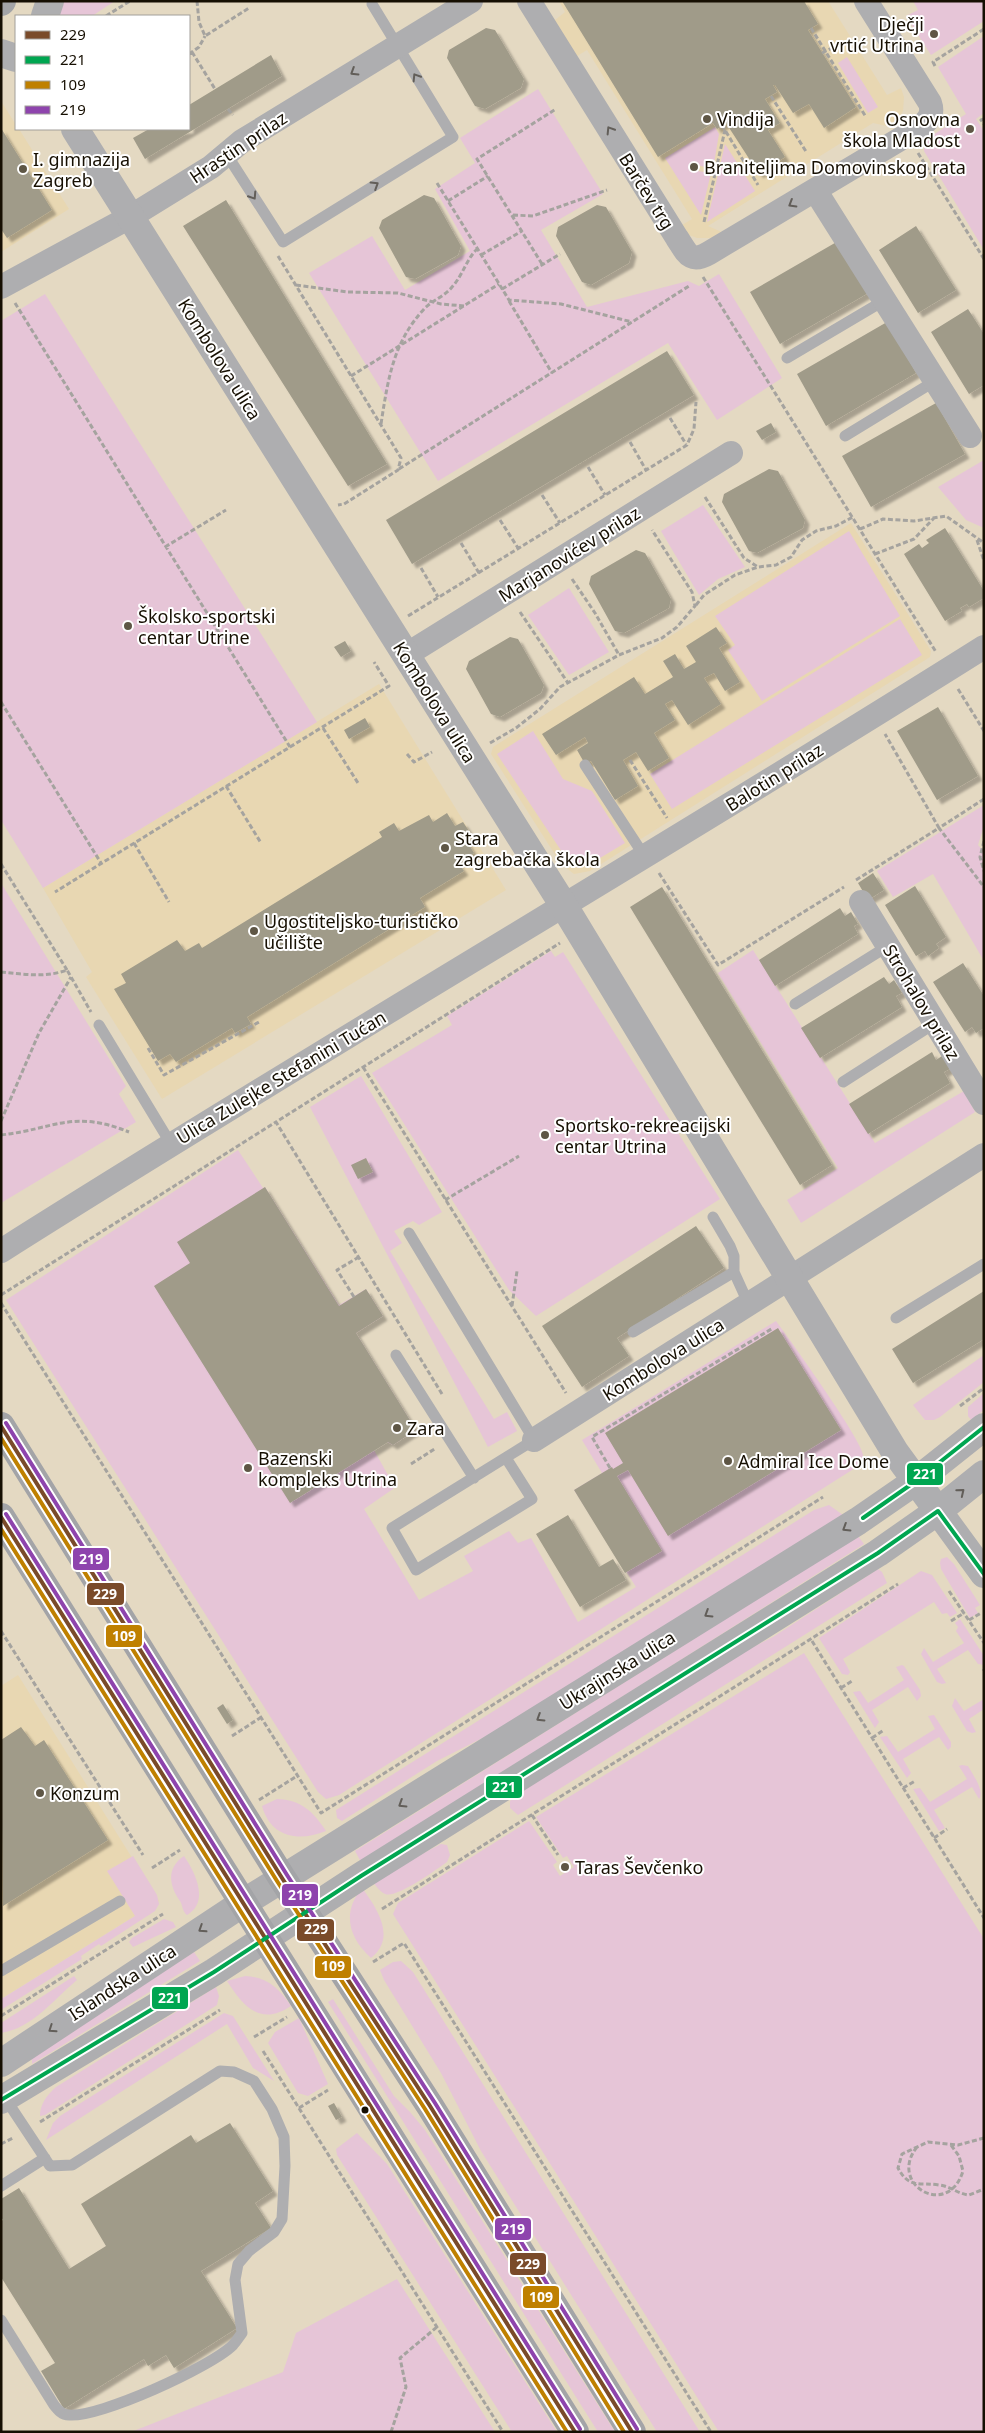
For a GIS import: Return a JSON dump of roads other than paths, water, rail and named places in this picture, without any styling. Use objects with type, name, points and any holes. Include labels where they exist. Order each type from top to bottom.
[{"type":"main road","points":[[1,1426],[282,1878],[430,2106],[632,2432]]},
{"type":"main road","points":[[1,1517],[576,2432]]},
{"type":"street","points":[[45,15],[50,1]]},
{"type":"street","name":"Hrastin prilaz","points":[[3,286],[69,252],[130,217],[227,155],[242,141],[471,1]]},
{"type":"street","name":"Barčev trg","points":[[529,1],[688,256],[694,258],[701,258],[924,124],[932,112],[930,103],[866,1]]},
{"type":"street","points":[[1,53],[15,58]]},
{"type":"street","name":"Kombolova ulica","points":[[76,130],[564,906],[792,1278],[895,1452],[984,1574]]},
{"type":"street","points":[[815,190],[970,436]]},
{"type":"street","name":"Marjanovićev prilaz","points":[[406,655],[731,452]]},
{"type":"street","name":"Balotin prilaz","points":[[564,906],[650,863],[984,647]]},
{"type":"street","name":"Strohalov prilaz","points":[[861,902],[984,1103]]},
{"type":"street","name":"Ulica Zulejke Stefanini Tućan","points":[[1,1251],[171,1144],[564,906]]},
{"type":"street","points":[[792,1278],[984,1155]]},
{"type":"street","name":"Kombolova ulica","points":[[534,1440],[792,1278]]},
{"type":"street","name":"Ukrajinska ulica","points":[[243,1903],[858,1521],[916,1481],[984,1427]]},
{"type":"street","points":[[2,2097],[130,2024],[361,1876],[878,1553],[938,1511],[984,1474]]},
{"type":"street","name":"Islandska ulica","points":[[1,2063],[243,1903]]},
{"type":"lane","points":[[227,155],[283,242],[454,137],[372,4]]},
{"type":"lane","points":[[787,358],[885,300]]},
{"type":"lane","points":[[845,436],[935,381]]},
{"type":"lane","points":[[585,765],[650,863]]},
{"type":"lane","points":[[795,1004],[888,946]]},
{"type":"lane","points":[[843,1082],[935,1023]]},
{"type":"lane","points":[[99,1025],[171,1144]]},
{"type":"lane","points":[[713,1217],[730,1246],[734,1256],[734,1272],[750,1305]]},
{"type":"lane","points":[[409,1233],[534,1440],[392,1528],[416,1570],[532,1499],[506,1458]]},
{"type":"lane","points":[[896,1318],[984,1264]]},
{"type":"lane","points":[[633,1332],[734,1272]]},
{"type":"lane","points":[[396,1355],[474,1478]]},
{"type":"lane","points":[[1,1971],[120,1901]]},
{"type":"lane","points":[[1,2320],[60,2412],[68,2416],[86,2414],[179,2379],[233,2345],[242,2333],[235,2280],[238,2264],[249,2251],[274,2232],[282,2219],[286,2166],[284,2137],[272,2109],[254,2081],[234,2072],[220,2071],[72,2165],[50,2166],[2,2097]]},
{"type":"lane","points":[[1,2186],[44,2158]]},
{"type":"place","name":"Dječji vrtić Utrina","points":[[934,34]]},
{"type":"place","name":"Vindija","points":[[707,119]]},
{"type":"place","name":"Osnovna škola Mladost","points":[[970,129]]},
{"type":"place","name":"Braniteljima Domovinskog rata","points":[[694,167]]},
{"type":"place","name":"I. gimnazija Zagreb","points":[[23,169]]},
{"type":"place","name":"Školsko-sportski centar Utrine","points":[[128,626]]},
{"type":"place","name":"Stara zagrebačka škola","points":[[445,848]]},
{"type":"place","name":"Ugostiteljsko-turističko učilište","points":[[254,931]]},
{"type":"place","name":"Sportsko-rekreacijski centar Utrina","points":[[545,1135]]},
{"type":"place","name":"Zara","points":[[397,1428]]},
{"type":"place","name":"Admiral Ice Dome","points":[[728,1461]]},
{"type":"place","name":"Bazenski kompleks Utrina","points":[[248,1468]]},
{"type":"place","name":"Konzum","points":[[40,1793]]},
{"type":"place","name":"Taras Ševčenko","points":[[565,1867]]}]
